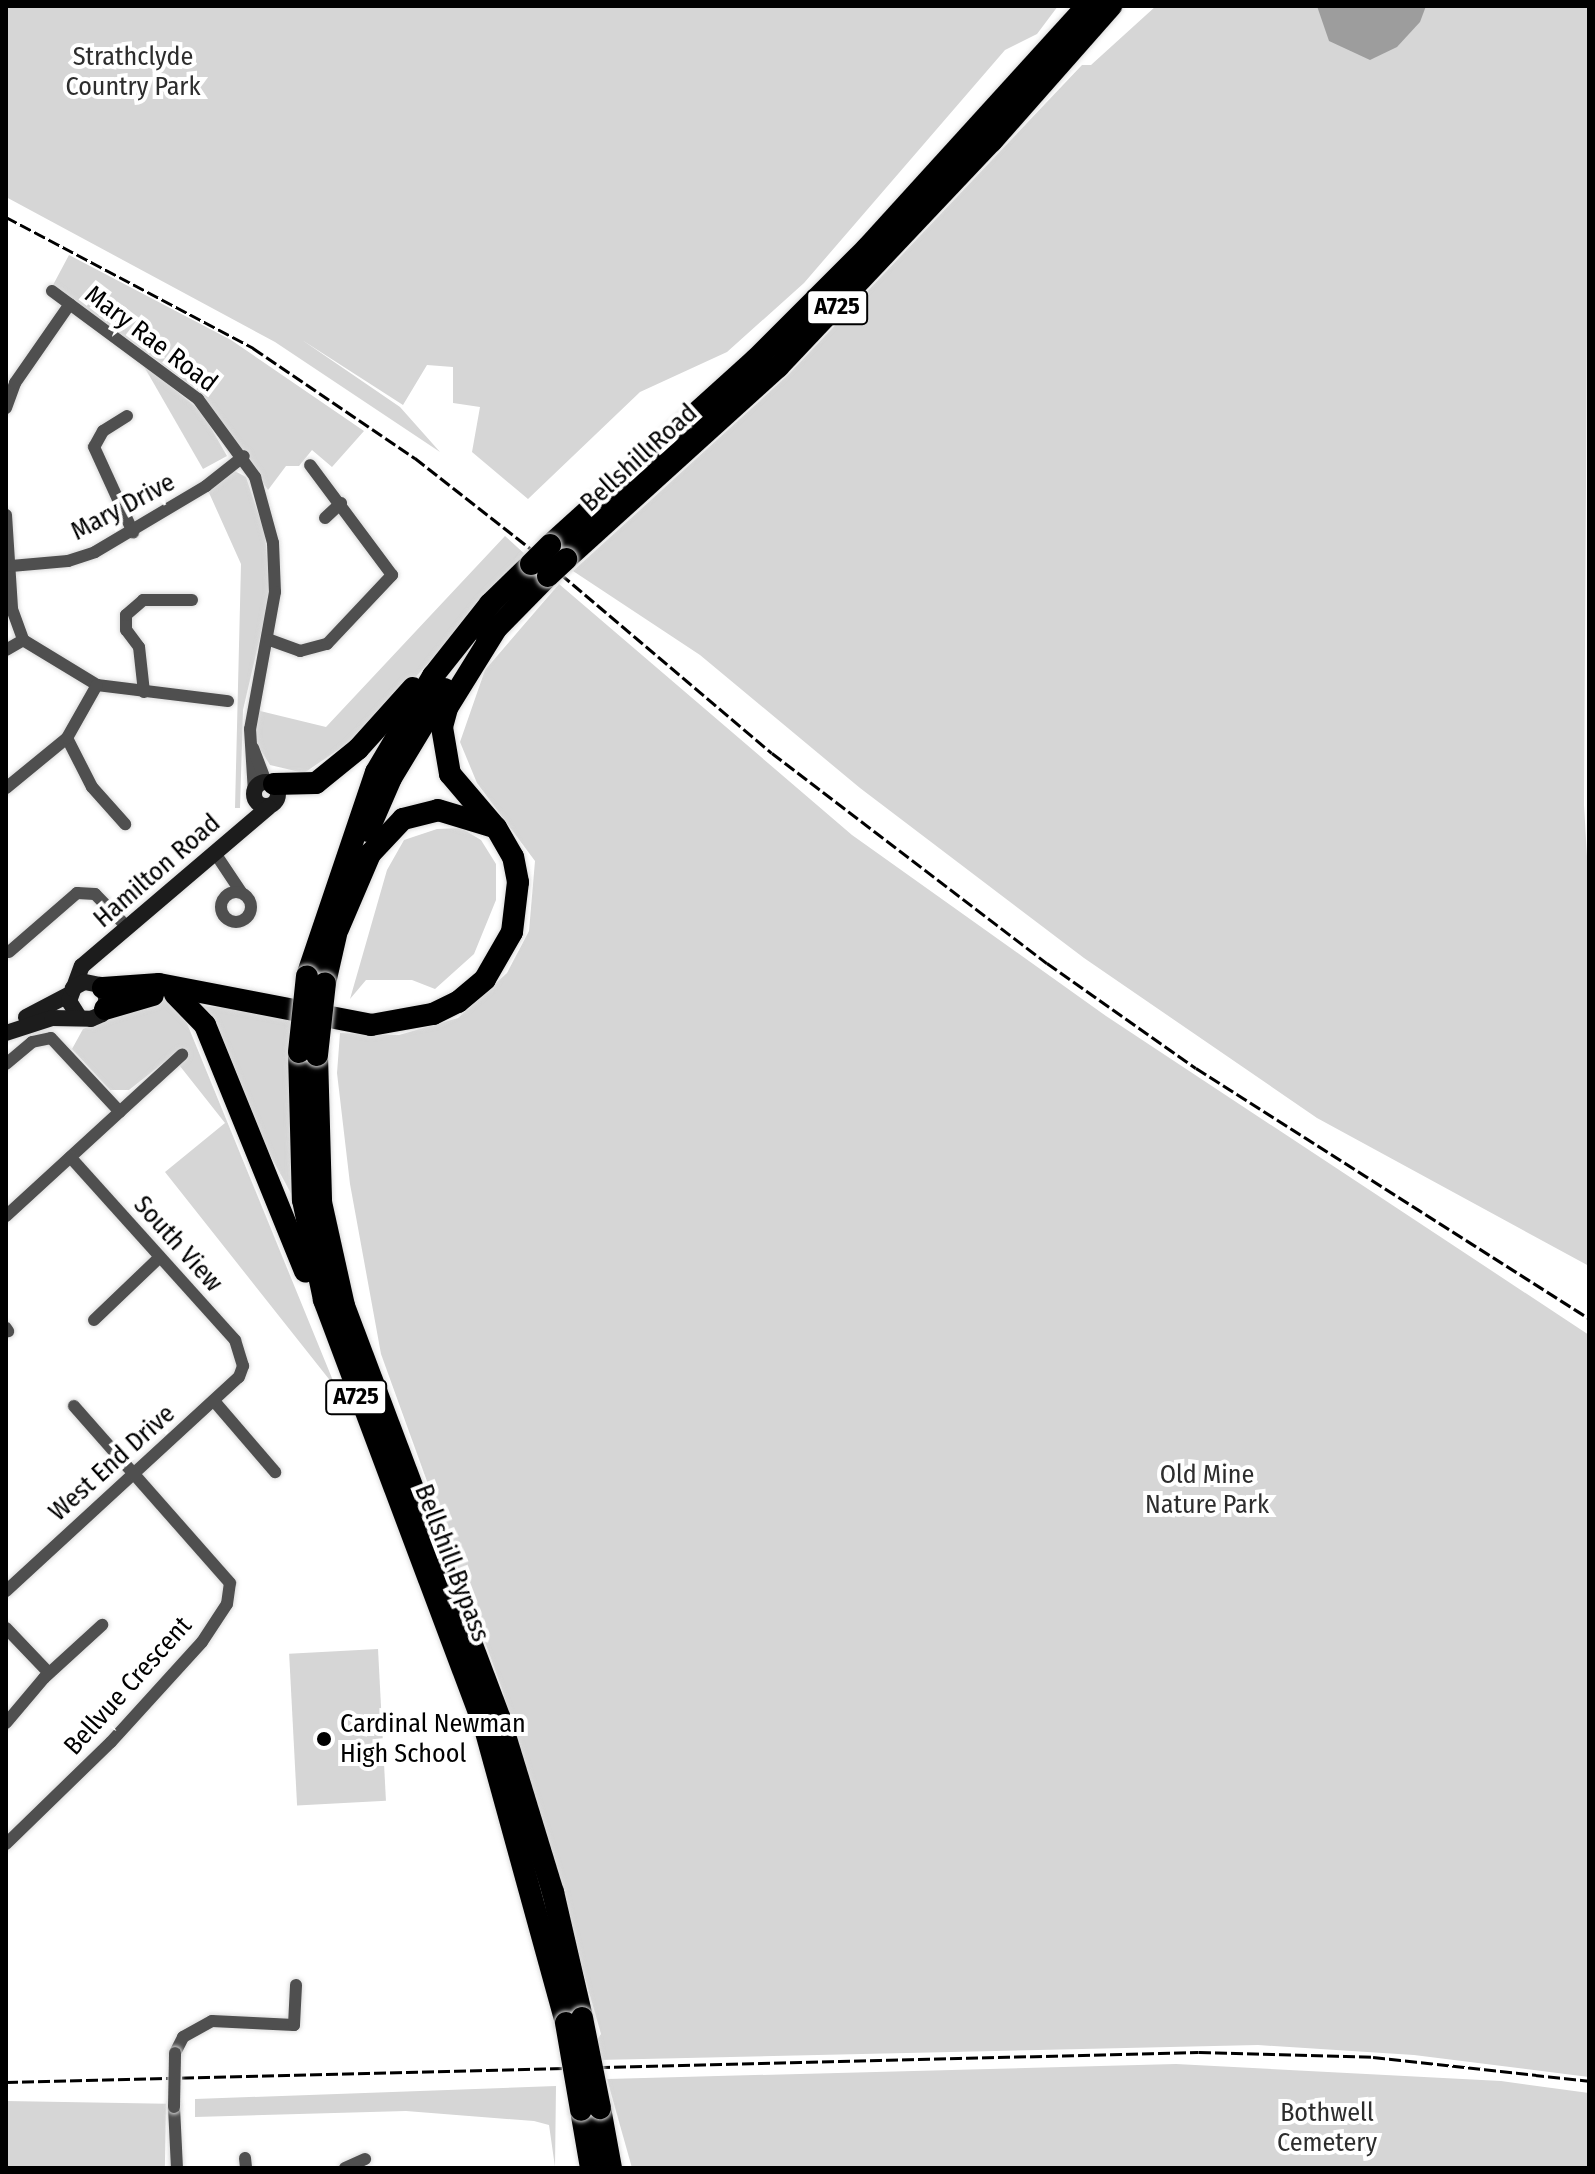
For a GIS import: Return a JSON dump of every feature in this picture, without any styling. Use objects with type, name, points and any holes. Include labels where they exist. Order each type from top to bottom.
[{"type":"highway","name":"Bellshill Road","points":[[316,980],[334,938],[361,847],[391,778],[450,683],[540,570],[867,248],[1084,6]]},
{"type":"highway","name":"A725","points":[[1089,34],[1111,6]]},
{"type":"highway","name":"A725","points":[[1089,34],[1118,6]]},
{"type":"highway","name":"Bellshill Road","points":[[558,552],[778,367],[1089,34]]},
{"type":"highway","name":"Bellshill Road","points":[[316,980],[376,772],[433,676],[490,604],[540,570]]},
{"type":"highway","points":[[262,788],[316,783],[358,749],[490,604]]},
{"type":"highway","points":[[101,993],[159,984],[371,1025],[414,1021],[458,1002],[502,955],[518,907],[513,857],[496,828],[450,774],[442,727],[447,708],[496,629]]},
{"type":"highway","points":[[334,938],[370,854],[403,819],[438,810],[496,828]]},
{"type":"highway","name":"Bellshill Bypass","points":[[316,980],[308,1054],[303,1200],[339,1349],[484,1725],[574,2021]]},
{"type":"highway","points":[[101,993],[137,997],[198,992]]},
{"type":"highway","points":[[175,994],[205,1025],[339,1349]]},
{"type":"highway","name":"Bellshill Bypass","points":[[308,1054],[321,1202],[344,1306],[500,1719],[553,1892],[574,2021],[594,2111],[611,2168]]},
{"type":"highway","points":[[584,2168],[594,2111]]},
{"type":"highway","points":[[594,2111],[617,2168]]},
{"type":"highway","name":"Bellshill Bypass","points":[[591,2168],[594,2111]]},
{"type":"main road","name":"Hamilton Road","points":[[6,1033],[72,991],[82,966],[278,799],[262,788],[248,824]]},
{"type":"main road","name":"Hamilton Road","points":[[6,1033],[44,1020],[97,1018],[101,993],[97,954]]},
{"type":"main road","points":[[79,1017],[70,1007],[72,991],[101,993]]},
{"type":"street","name":"Mary Rae Road","points":[[52,291],[198,399],[244,456],[273,543],[270,640],[255,700],[252,745],[262,788]]},
{"type":"street","points":[[6,408],[10,380],[70,304]]},
{"type":"street","points":[[127,416],[103,431],[94,447],[133,532]]},
{"type":"street","name":"Mary Drive","points":[[11,566],[68,561],[133,532],[244,456]]},
{"type":"street","points":[[270,640],[300,651],[327,644],[392,575],[310,465]]},
{"type":"street","points":[[325,518],[341,503]]},
{"type":"street","points":[[6,515],[12,609],[23,640],[97,685],[228,701]]},
{"type":"street","points":[[144,692],[139,647],[126,630],[126,615],[143,600],[192,600]]},
{"type":"street","points":[[6,650],[23,640]]},
{"type":"street","points":[[9,779],[67,738],[97,685]]},
{"type":"street","points":[[67,738],[92,787],[125,824]]},
{"type":"street","points":[[215,853],[241,892]]},
{"type":"street","points":[[9,952],[77,893],[95,894],[127,927]]},
{"type":"street","points":[[6,1064],[32,1042],[56,1042],[120,1112]]},
{"type":"street","points":[[6,1216],[182,1055]]},
{"type":"street","name":"South View","points":[[70,1157],[235,1340],[243,1366]]},
{"type":"street","points":[[94,1320],[160,1257]]},
{"type":"street","name":"West End Drive","points":[[9,1583],[214,1401],[239,1377],[243,1366]]},
{"type":"street","points":[[214,1401],[275,1472]]},
{"type":"street","name":"Bellvue Crescent","points":[[6,1844],[121,1731],[202,1642],[227,1604],[230,1583],[136,1472],[74,1406]]},
{"type":"street","points":[[6,1723],[49,1673],[102,1625]]},
{"type":"street","points":[[6,1628],[49,1673]]},
{"type":"street","points":[[177,2168],[175,2053],[183,2037],[212,2021],[294,2025],[296,1985]]},
{"type":"street","points":[[345,2168],[365,2159]]},
{"type":"green space","name":"Strathclyde Country Park","points":[[6,6],[1058,6],[1037,34],[1005,50],[804,283],[727,352],[640,392],[528,499],[472,452],[480,407],[453,403],[453,367],[427,365],[403,405],[302,340],[400,407],[440,452],[275,342],[6,197]]},
{"type":"green space","points":[[1156,6],[1589,6],[1584,805],[1589,891],[1589,1266],[1317,1118],[1084,958],[860,788],[700,655],[573,571],[788,375],[1082,65],[1091,65]]},
{"type":"green space","points":[[69,255],[231,340],[364,431],[332,467],[312,450],[299,466],[286,466],[268,490],[199,391],[53,285]]},
{"type":"green space","points":[[142,363],[202,412],[227,456],[203,469]]},
{"type":"green space","points":[[231,469],[246,477],[265,534],[270,594],[243,710],[240,808],[235,808],[241,564],[206,486]]},
{"type":"green space","points":[[505,536],[528,557],[363,733],[304,773],[270,765],[255,741],[256,710],[326,727]]},
{"type":"green space","name":"Old Mine Nature Park","points":[[559,584],[852,835],[1106,1016],[1589,1335],[1589,2077],[1414,2055],[1258,2045],[598,2060],[595,2043],[601,2034],[502,1689],[381,1354],[350,1184],[337,1073],[340,1033],[399,1035],[458,1018],[507,973],[529,931],[535,861],[477,783],[460,742],[485,670]]},
{"type":"green space","points":[[461,828],[481,840],[496,864],[496,900],[474,954],[435,989],[412,980],[366,980],[350,999],[387,870],[404,840],[437,829]]},
{"type":"green space","points":[[175,994],[336,1388],[165,1172],[225,1123],[172,1056],[129,1090],[110,1090],[72,1049],[83,1029]]},
{"type":"green space","points":[[189,1006],[298,1009],[293,1197]]},
{"type":"green space","points":[[378,1649],[386,1801],[297,1805],[289,1654]]},
{"type":"green space","name":"Bothwell Cemetery","points":[[1176,2064],[1501,2081],[1589,2093],[1589,2168],[632,2168],[607,2079]]},
{"type":"green space","points":[[556,2086],[555,2167],[549,2125],[534,2121],[406,2111],[195,2117],[195,2099]]},
{"type":"green space","points":[[6,2101],[166,2104],[165,2168],[6,2168]]},
{"type":"shaded area","points":[[1317,6],[1426,6],[1420,22],[1397,47],[1370,60],[1329,41]]},
{"type":"railway","points":[[6,217],[253,348],[415,458],[536,553],[772,753],[1047,963],[1196,1068],[1589,1318]]},
{"type":"railway","points":[[6,2082],[1199,2052],[1373,2057],[1589,2081]]},
{"type":"place","name":"Cardinal Newman High School","points":[[324,1739]]}]
